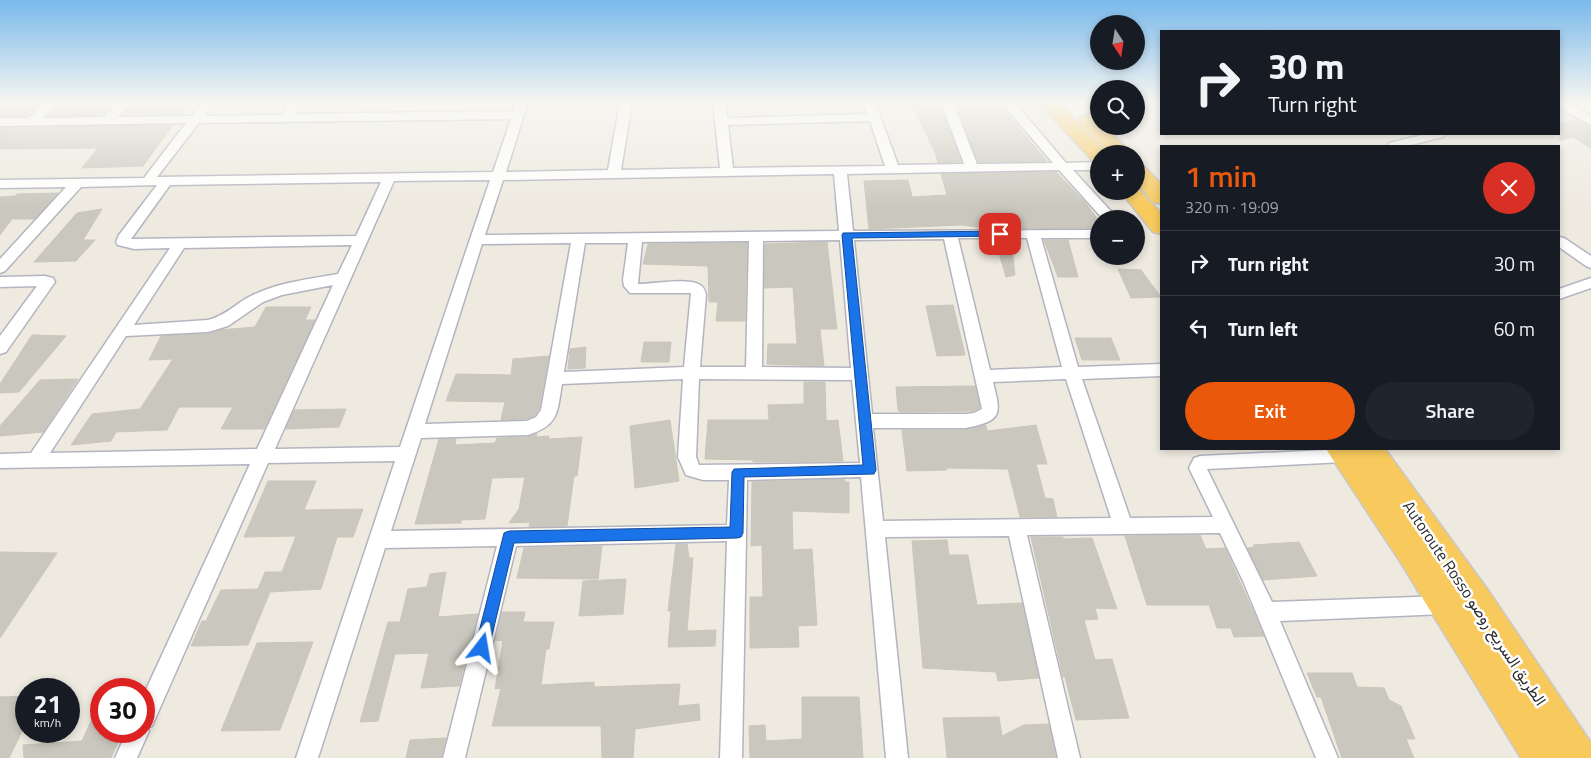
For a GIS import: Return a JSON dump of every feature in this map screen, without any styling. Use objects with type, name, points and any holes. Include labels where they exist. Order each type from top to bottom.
[{"type":"highway","points":[[1081,137],[1090,147]]},
{"type":"highway","points":[[1145,178],[1160,196]]},
{"type":"highway","points":[[1138,200],[1160,226]]},
{"type":"highway","name":"Autoroute Rosso الطريق السريع روصو","points":[[1351,451],[1445,605],[1542,758]]},
{"type":"highway","name":"Autoroute Rosso الطريق السريع روصو","points":[[1351,451],[1479,604],[1580,758]]},
{"type":"street","points":[[147,182],[182,137]]},
{"type":"street","points":[[307,758],[510,137]]},
{"type":"street","points":[[614,174],[620,137]]},
{"type":"street","points":[[723,137],[726,173]]},
{"type":"street","points":[[881,137],[894,170]]},
{"type":"street","points":[[960,137],[972,169]]},
{"type":"street","points":[[1037,137],[1103,210]]},
{"type":"street","points":[[1412,144],[1430,137]]},
{"type":"street","points":[[0,184],[1090,166]]},
{"type":"street","points":[[840,171],[897,758]]},
{"type":"street","points":[[155,694],[389,178]]},
{"type":"street","points":[[166,182],[124,238],[123,242],[127,244],[360,240]]},
{"type":"street","points":[[0,268],[77,183]]},
{"type":"street","points":[[864,421],[966,421],[978,419],[990,412],[990,404],[950,234]]},
{"type":"street","points":[[1033,234],[1072,374],[1123,526]]},
{"type":"street","points":[[476,240],[1090,234]]},
{"type":"street","points":[[754,373],[756,236]]},
{"type":"street","points":[[636,238],[630,280],[631,286],[635,289],[692,287],[699,294],[691,373],[687,457],[692,470],[703,473],[869,470]]},
{"type":"street","points":[[414,431],[528,428],[542,422],[549,411],[579,239]]},
{"type":"street","points":[[1560,242],[1591,262]]},
{"type":"street","points":[[36,460],[180,243]]},
{"type":"street","points":[[0,249],[18,248]]},
{"type":"street","points":[[122,331],[208,326],[223,322],[258,298],[279,290],[343,278]]},
{"type":"street","points":[[0,282],[48,282],[0,348]]},
{"type":"street","points":[[1560,294],[1591,283]]},
{"type":"street","points":[[982,376],[1160,370]]},
{"type":"street","points":[[555,378],[691,373],[860,374]]},
{"type":"street","points":[[1327,758],[1252,579],[1200,476],[1198,468],[1200,463],[1210,461],[1351,451]]},
{"type":"street","points":[[0,461],[406,454]]},
{"type":"street","points":[[731,758],[738,472]]},
{"type":"street","points":[[875,529],[1225,525]]},
{"type":"street","points":[[1016,528],[1069,758]]},
{"type":"street","points":[[378,540],[737,533]]},
{"type":"street","points":[[454,758],[509,537]]},
{"type":"street","points":[[1266,612],[1445,605]]},
{"type":"street","points":[[126,758],[133,743]]},
{"type":"building","points":[[0,137],[164,137],[143,166],[82,168],[98,148],[0,149]]},
{"type":"building","points":[[928,137],[952,137],[961,162],[938,163]]},
{"type":"building","points":[[969,137],[1027,137],[1047,161],[978,162]]},
{"type":"building","points":[[1559,137],[1572,137],[1559,141]]},
{"type":"building","points":[[1574,137],[1591,137],[1591,148]]},
{"type":"building","points":[[1056,172],[1091,210],[1090,228],[992,229],[961,225],[869,229],[864,181],[908,180],[912,197],[947,195],[941,174]]},
{"type":"building","points":[[58,193],[35,219],[12,219],[0,235],[0,197],[15,196],[17,194]]},
{"type":"building","points":[[102,209],[83,240],[95,240],[76,261],[34,262],[77,213]]},
{"type":"building","points":[[995,240],[1011,240],[1015,275],[1006,277]]},
{"type":"building","points":[[1044,240],[1068,240],[1078,277],[1058,277]]},
{"type":"building","points":[[827,242],[837,329],[820,329],[824,366],[767,364],[768,344],[797,344],[793,287],[764,288],[765,244]]},
{"type":"building","points":[[747,243],[745,321],[716,321],[718,302],[709,302],[708,266],[643,264],[648,244]]},
{"type":"building","points":[[1118,269],[1141,270],[1160,296],[1131,298]]},
{"type":"building","points":[[953,305],[965,355],[937,356],[926,306]]},
{"type":"building","points":[[266,307],[311,307],[305,320],[315,320],[264,429],[221,429],[233,407],[179,407],[167,430],[116,432],[111,441],[71,445],[92,414],[140,409],[173,359],[149,360],[161,336],[208,334],[220,330],[255,327]]},
{"type":"building","points":[[32,335],[66,336],[19,392],[0,393],[0,384]]},
{"type":"building","points":[[1075,338],[1111,338],[1120,360],[1082,360]]},
{"type":"building","points":[[644,342],[671,342],[669,362],[641,362]]},
{"type":"building","points":[[586,347],[585,368],[568,369],[570,349]]},
{"type":"building","points":[[549,356],[539,409],[535,416],[527,419],[501,420],[505,402],[446,401],[456,374],[511,375],[513,359]]},
{"type":"building","points":[[78,379],[43,432],[0,436],[0,426],[40,380]]},
{"type":"building","points":[[804,382],[825,382],[826,421],[838,420],[843,461],[753,462],[753,460],[705,459],[708,420],[769,420],[768,405],[804,404]]},
{"type":"building","points":[[975,386],[980,408],[973,411],[900,412],[898,410],[896,387]]},
{"type":"building","points":[[346,409],[339,427],[286,429],[294,410]]},
{"type":"building","points":[[670,420],[679,481],[635,488],[630,426]]},
{"type":"building","points":[[986,425],[987,431],[1036,425],[1047,464],[1036,464],[1045,498],[1053,499],[1057,517],[1020,517],[1008,469],[946,468],[947,470],[907,471],[902,430],[966,430]]},
{"type":"building","points":[[537,434],[536,437],[549,436],[548,439],[582,437],[577,476],[574,476],[567,526],[529,527],[530,522],[509,523],[519,509],[525,477],[492,478],[485,519],[461,520],[461,523],[415,524],[439,439],[456,439],[455,445],[495,443],[497,438],[528,437]]},
{"type":"building","points":[[844,479],[845,482],[849,482],[849,513],[792,511],[793,550],[812,549],[817,625],[798,626],[799,647],[750,648],[750,597],[763,597],[762,545],[751,546],[752,482]]},
{"type":"building","points":[[268,481],[316,481],[304,510],[363,509],[353,537],[337,537],[321,589],[270,592],[248,645],[191,646],[202,621],[206,621],[221,590],[258,589],[265,572],[282,572],[296,536],[244,537]]},
{"type":"building","points":[[1200,535],[1206,549],[1225,548],[1264,636],[1234,637],[1231,628],[1217,628],[1209,605],[1147,605],[1125,536]]},
{"type":"building","points":[[1031,537],[1092,538],[1117,609],[1095,608],[1098,619],[1084,620],[1095,660],[1112,659],[1129,718],[1076,720],[1065,677],[1063,677]]},
{"type":"building","points":[[947,540],[949,555],[968,555],[977,605],[1022,603],[1039,678],[998,681],[996,672],[923,668],[912,541]]},
{"type":"building","points":[[1299,542],[1317,576],[1263,580],[1247,548],[1255,547],[1253,545]]},
{"type":"building","points":[[676,544],[687,544],[689,558],[693,558],[687,631],[716,630],[715,646],[668,647],[671,611],[668,611]]},
{"type":"building","points":[[602,546],[598,579],[517,578],[524,548]]},
{"type":"building","points":[[0,552],[57,553],[0,638]]},
{"type":"building","points":[[446,572],[438,617],[478,614],[459,686],[421,688],[429,653],[395,654],[378,721],[360,722],[388,622],[400,622],[408,589],[427,587],[430,574]]},
{"type":"building","points":[[626,579],[623,614],[579,616],[583,581]]},
{"type":"building","points":[[502,612],[525,612],[523,622],[554,622],[549,649],[546,649],[541,685],[594,682],[594,687],[680,684],[678,706],[699,704],[700,720],[635,729],[633,758],[602,758],[601,726],[492,726],[501,688],[495,689],[503,641],[495,640]]},
{"type":"building","points":[[313,642],[280,730],[221,731],[257,643]]},
{"type":"building","points":[[1307,673],[1352,673],[1357,687],[1384,688],[1389,700],[1401,706],[1415,739],[1406,739],[1414,758],[1342,758],[1321,697],[1317,697]]},
{"type":"building","points":[[15,696],[16,743],[9,758],[0,758],[0,697]]},
{"type":"building","points":[[802,697],[859,697],[863,758],[750,758],[749,726],[765,725],[766,741],[802,739]]},
{"type":"building","points":[[999,717],[1002,736],[1024,725],[1049,724],[1056,758],[947,758],[943,718]]},
{"type":"building","points":[[90,723],[90,743],[118,743],[111,758],[24,758],[23,745],[80,743]]},
{"type":"building","points":[[446,738],[441,758],[406,758],[410,740]]},
{"type":"route","points":[[482,648],[509,537],[737,533],[738,472],[869,470],[847,235],[1000,234]]}]
